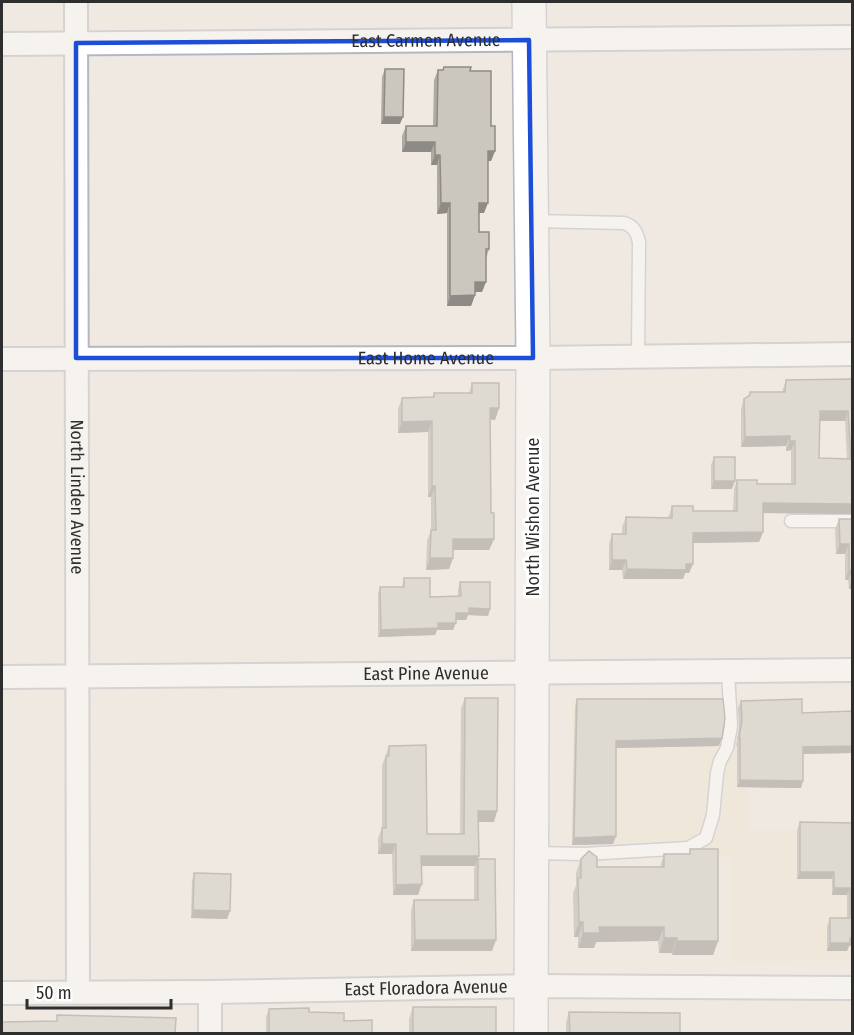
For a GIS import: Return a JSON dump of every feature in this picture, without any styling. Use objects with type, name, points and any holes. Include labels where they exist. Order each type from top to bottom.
[{"type":"main road","name":"North Wishon Avenue","points":[[529,2],[533,358],[531,1034]]},
{"type":"street","name":"North Linden Avenue","points":[[76,2],[78,992]]},
{"type":"street","name":"East Carmen Avenue","points":[[2,44],[852,37]]},
{"type":"street","name":"East Home Avenue","points":[[2,359],[533,358],[852,354]]},
{"type":"street","name":"East Pine Avenue","points":[[2,677],[852,670]]},
{"type":"street","name":"East Floradora Avenue","points":[[2,993],[531,986],[852,988]]},
{"type":"street","points":[[210,992],[210,1034]]},
{"type":"lane","points":[[531,221],[624,223],[630,225],[636,232],[639,242],[638,357]]},
{"type":"lane","points":[[792,521],[852,521]]},
{"type":"lane","points":[[532,853],[585,854],[688,848],[706,838],[712,815],[718,767],[727,748],[731,726],[728,671]]},
{"type":"highlighted area","points":[[529,40],[533,358],[76,358],[76,43]]},
{"type":"shaded area","points":[[748,698],[748,830],[852,830],[852,961],[731,962],[731,856],[572,857],[572,699]]},
{"type":"building","points":[[444,67],[471,67],[470,71],[491,71],[491,126],[495,126],[495,151],[488,151],[488,203],[479,203],[479,232],[489,232],[489,249],[486,249],[486,282],[475,282],[475,295],[450,296],[450,203],[441,203],[440,155],[435,155],[435,142],[406,142],[406,126],[437,126],[438,70],[443,70]]},
{"type":"building","points":[[385,69],[404,69],[403,117],[384,117]]},
{"type":"building","points":[[852,379],[852,504],[763,503],[763,532],[693,533],[693,564],[686,564],[686,570],[627,569],[626,560],[612,560],[612,534],[626,534],[626,517],[672,518],[672,506],[693,506],[693,511],[737,511],[737,480],[757,480],[757,484],[795,484],[795,441],[790,441],[790,436],[745,437],[744,399],[750,395],[750,392],[785,392],[786,380]],"holes":[[[820,411],[848,411],[851,459],[819,458]]]},
{"type":"building","points":[[472,383],[499,383],[499,408],[490,408],[491,513],[494,513],[494,539],[453,539],[453,558],[430,558],[431,530],[436,530],[435,486],[432,486],[432,421],[402,422],[402,398],[434,397],[434,393],[472,393]]},
{"type":"building","points":[[714,457],[735,457],[735,481],[714,481]]},
{"type":"building","points":[[839,519],[852,519],[852,570],[849,570],[849,544],[840,544]]},
{"type":"building","points":[[404,578],[430,578],[430,597],[461,596],[460,582],[490,582],[490,609],[469,608],[469,613],[456,613],[456,623],[438,623],[438,628],[381,630],[380,587],[404,587]]},
{"type":"building","points":[[465,698],[498,698],[497,811],[478,811],[479,856],[421,856],[422,884],[396,885],[396,844],[382,844],[382,828],[386,828],[386,756],[389,756],[389,746],[426,745],[427,834],[464,834]]},
{"type":"building","points":[[577,699],[723,699],[725,718],[722,738],[616,741],[616,836],[574,838]]},
{"type":"building","points":[[802,699],[802,713],[852,711],[852,746],[803,747],[803,781],[740,780],[741,701]]},
{"type":"building","points":[[800,822],[852,823],[852,938],[850,938],[850,943],[830,943],[830,918],[850,918],[850,888],[834,888],[834,872],[800,872]]},
{"type":"building","points":[[690,849],[718,849],[718,941],[677,941],[677,938],[664,938],[664,927],[599,927],[600,933],[583,933],[583,922],[579,922],[578,878],[581,878],[581,859],[589,851],[597,857],[597,867],[664,867],[664,854],[690,854]]},
{"type":"building","points":[[478,859],[495,859],[496,940],[415,940],[414,900],[478,900]]},
{"type":"building","points":[[194,873],[231,874],[230,911],[193,910]]},
{"type":"building","points":[[413,1007],[496,1007],[496,1034],[413,1034]]},
{"type":"building","points":[[309,1008],[309,1012],[344,1013],[344,1021],[372,1020],[372,1034],[269,1034],[269,1009]]},
{"type":"building","points":[[569,1012],[680,1013],[680,1034],[570,1034]]},
{"type":"building","points":[[57,1015],[176,1018],[175,1034],[2,1034],[2,1022],[57,1021]]}]
